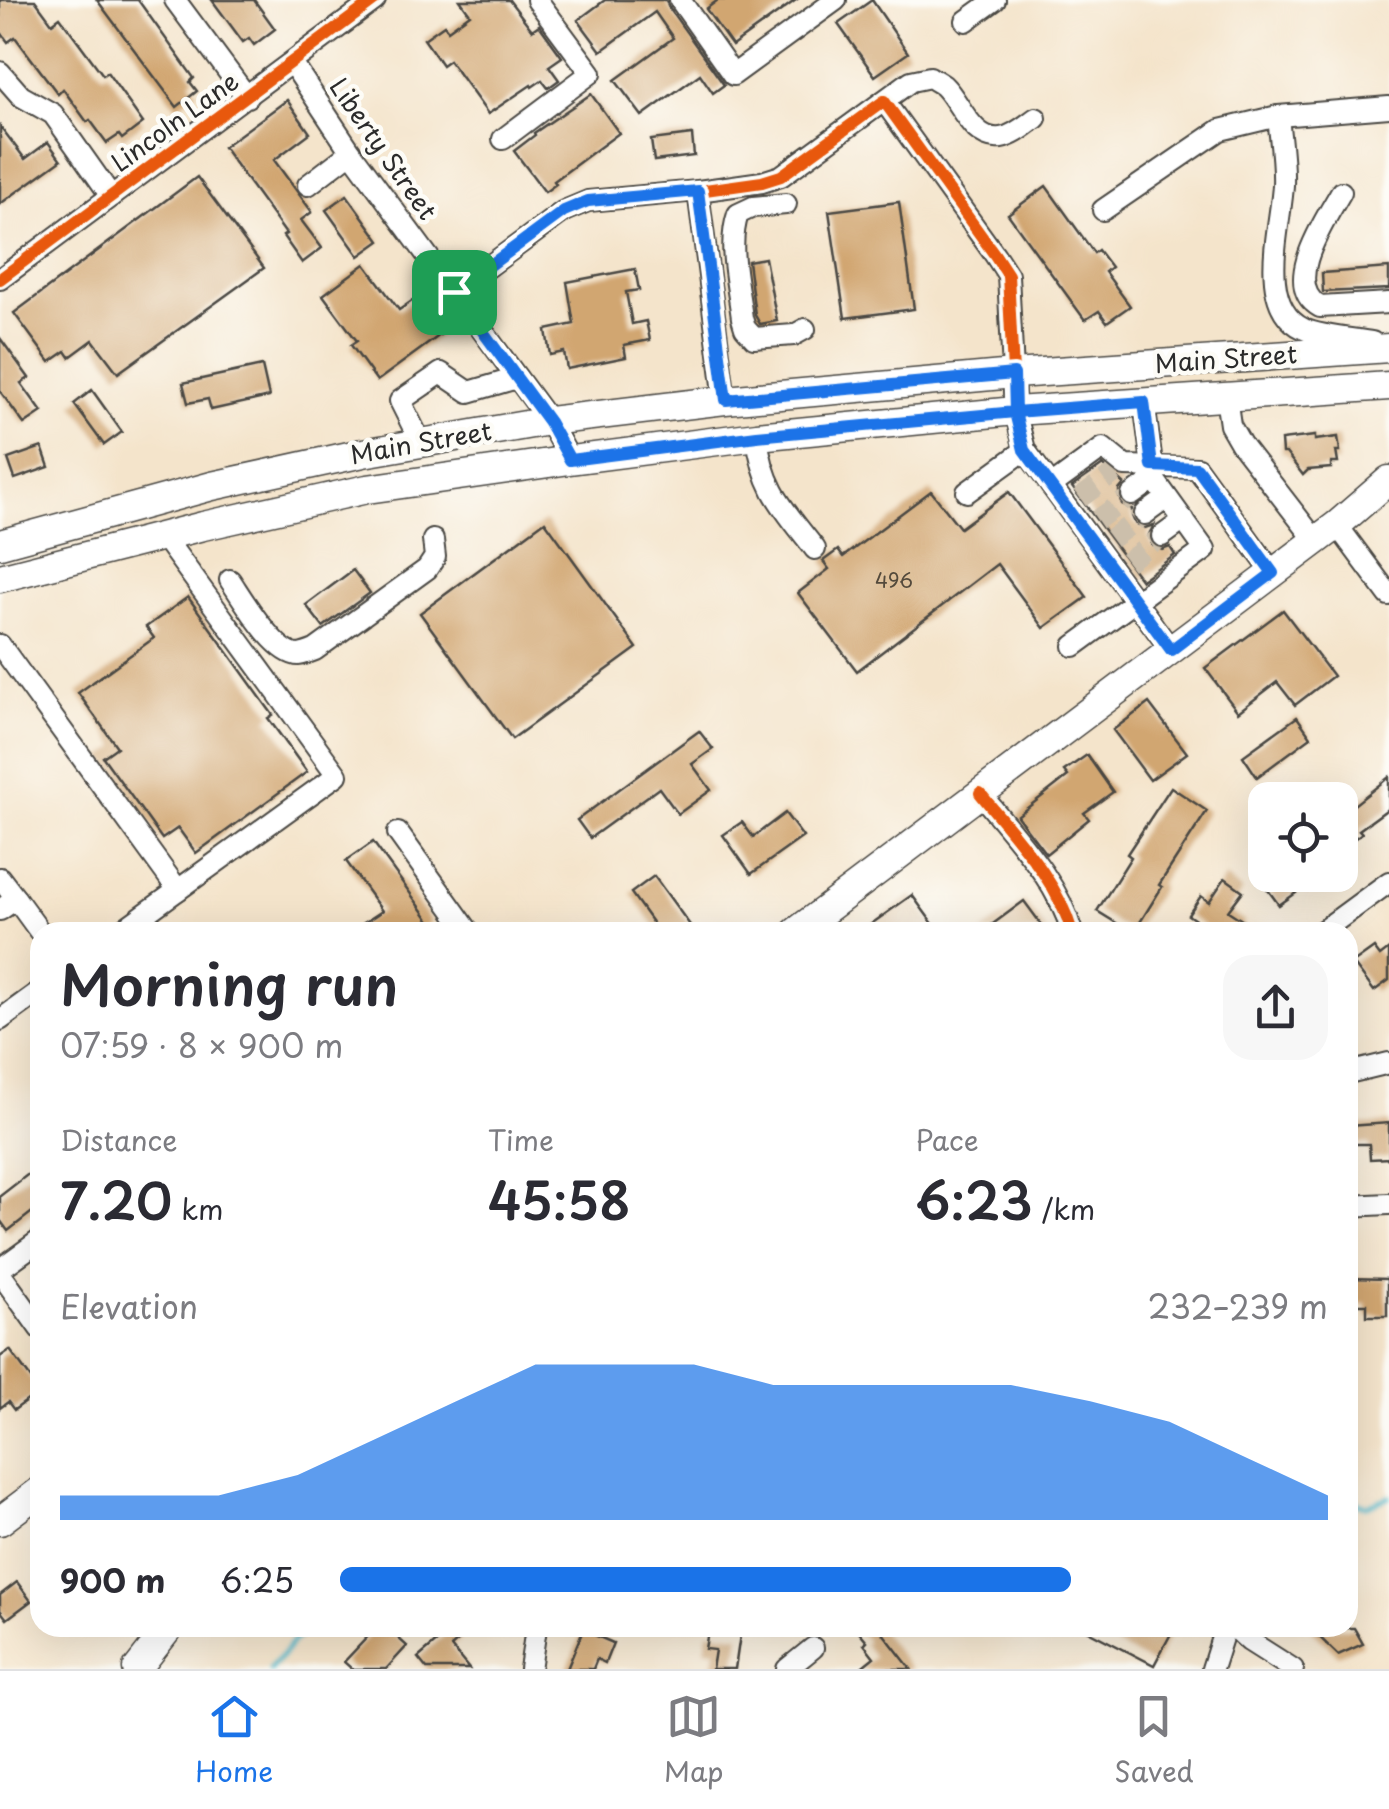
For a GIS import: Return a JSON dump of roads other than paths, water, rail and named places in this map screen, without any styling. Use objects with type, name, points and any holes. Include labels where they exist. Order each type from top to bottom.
[{"type":"main road","name":"Main Street","points":[[0,544],[212,486],[421,442],[549,422],[726,400],[1014,374],[1389,347]]},
{"type":"main road","name":"Main Street","points":[[0,578],[368,489],[570,460],[757,436],[1015,412],[1389,386]]},
{"type":"main road","points":[[809,922],[1326,533],[1389,480]]},
{"type":"main road","points":[[0,1521],[30,1498]]},
{"type":"main road","points":[[138,1669],[162,1637]]},
{"type":"street","points":[[176,0],[246,98]]},
{"type":"street","name":"Lincoln Lane","points":[[0,279],[375,0]]},
{"type":"street","points":[[503,139],[591,74],[537,0]]},
{"type":"street","points":[[680,0],[733,74],[836,0]]},
{"type":"street","points":[[966,21],[995,0]]},
{"type":"street","name":"Liberty Street","points":[[292,63],[351,152],[549,422],[570,460]]},
{"type":"street","points":[[0,72],[21,96],[53,114],[111,196]]},
{"type":"street","points":[[454,292],[564,211],[588,201],[698,191],[781,176],[910,81],[930,77],[943,85],[971,123],[983,134],[1000,139],[1036,118]]},
{"type":"street","points":[[884,102],[1008,275],[1015,412],[1024,450],[1051,486],[1074,503],[1121,567],[1136,601],[1171,650]]},
{"type":"street","points":[[1103,210],[1220,130],[1278,116],[1389,108]]},
{"type":"street","points":[[1278,116],[1283,185],[1275,287],[1280,303],[1293,322],[1306,330],[1389,347]]},
{"type":"street","points":[[308,184],[351,152]]},
{"type":"street","points":[[698,191],[726,400]]},
{"type":"street","points":[[1341,192],[1306,264],[1305,292],[1320,307],[1389,303]]},
{"type":"street","points":[[786,204],[753,207],[738,214],[734,251],[742,318],[754,338],[794,335],[805,329]]},
{"type":"street","points":[[421,442],[400,402],[428,382],[442,373],[469,392],[517,378]]},
{"type":"street","points":[[1226,397],[1230,426],[1240,444],[1389,595]]},
{"type":"street","points":[[1074,646],[1205,550],[1153,472],[1144,402]]},
{"type":"street","points":[[757,436],[760,464],[774,495],[815,549]]},
{"type":"street","points":[[1051,486],[1103,448],[1120,469],[1153,472],[1197,468],[1273,573]]},
{"type":"street","points":[[967,492],[1024,450]]},
{"type":"street","points":[[1132,495],[1153,472]]},
{"type":"street","points":[[1145,514],[1168,498]]},
{"type":"street","points":[[1162,536],[1184,520]]},
{"type":"street","points":[[134,922],[336,775],[162,536]]},
{"type":"street","points":[[230,580],[283,650],[298,655],[315,650],[427,569],[435,557],[433,540]]},
{"type":"street","points":[[0,645],[178,890]]},
{"type":"street","points":[[980,793],[1050,883],[1069,922]]},
{"type":"street","points":[[398,833],[455,922]]},
{"type":"street","points":[[0,878],[8,905],[30,924]]},
{"type":"street","points":[[1335,922],[1389,882]]},
{"type":"street","points":[[0,1020],[30,998]]},
{"type":"street","points":[[1358,1071],[1389,1063]]},
{"type":"street","points":[[1358,1206],[1389,1204]]},
{"type":"street","points":[[30,1248],[0,1271],[30,1314]]},
{"type":"street","points":[[530,1669],[535,1637]]},
{"type":"street","points":[[1212,1669],[1222,1637]]},
{"type":"street","points":[[1245,1637],[1293,1669]]},
{"type":"street","points":[[787,1669],[812,1648]]},
{"type":"waterway","points":[[1358,1503],[1367,1506],[1389,1497]]},
{"type":"waterway","points":[[270,1669],[297,1637]]},
{"type":"tunnel","points":[[1080,498],[1115,473]]},
{"type":"tunnel","points":[[1097,520],[1132,495]]},
{"type":"tunnel","points":[[1111,539],[1145,514]]},
{"type":"tunnel","points":[[1127,562],[1162,536]]}]
